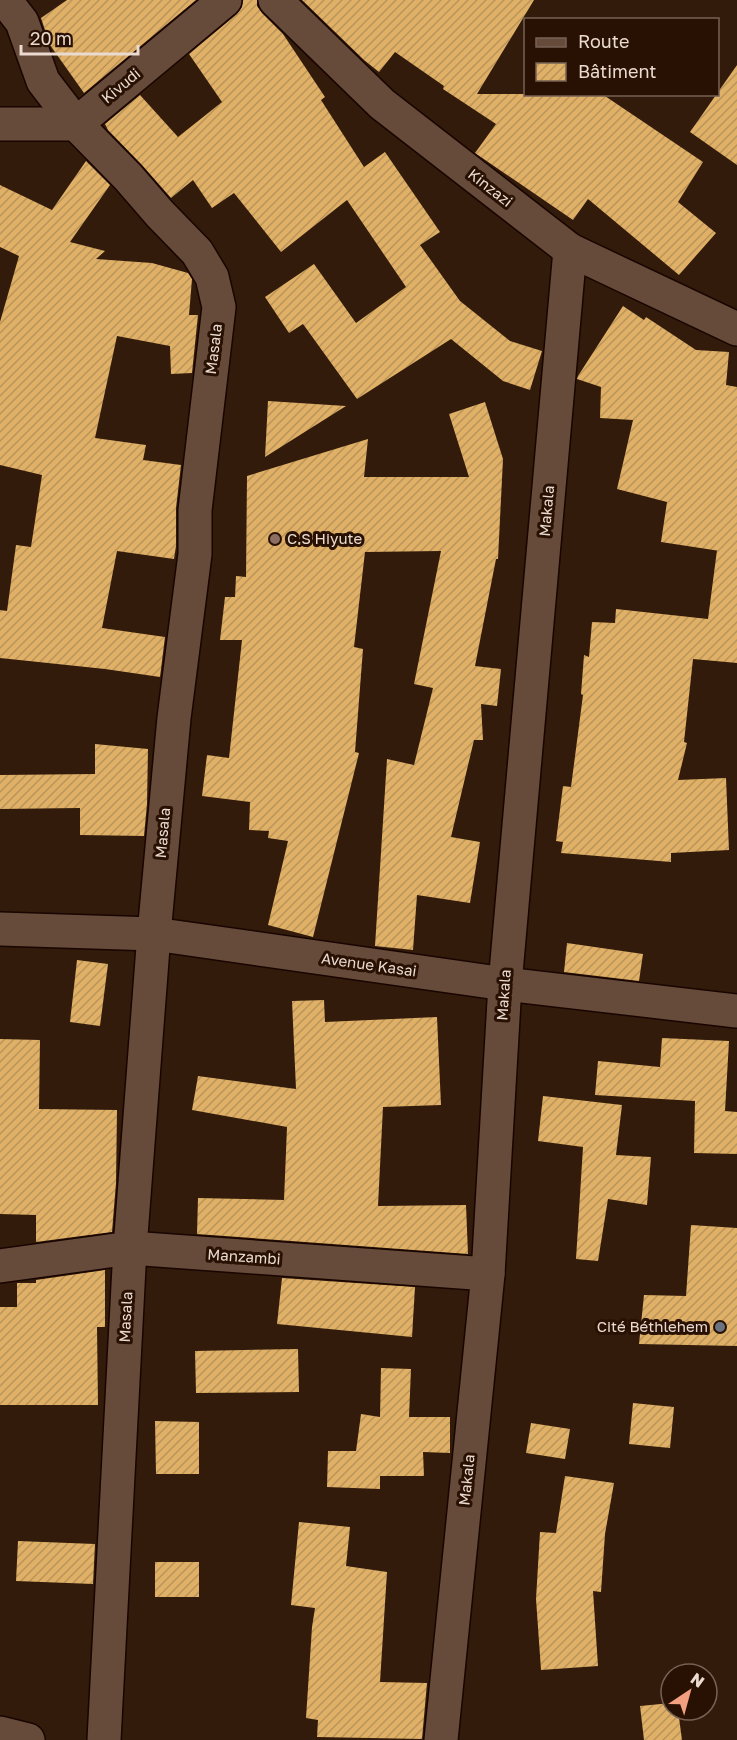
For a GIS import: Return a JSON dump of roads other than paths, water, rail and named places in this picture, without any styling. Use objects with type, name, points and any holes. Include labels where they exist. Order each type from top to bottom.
[{"type":"street","name":"Masala","points":[[5,0],[22,22],[43,81],[76,124],[197,252],[212,277],[219,307],[195,510],[195,554],[174,718],[154,934],[130,1248],[104,1740]]},
{"type":"street","name":"Kivudi","points":[[76,124],[225,0]]},
{"type":"street","name":"Kinzazi","points":[[275,0],[382,104],[570,250],[737,328]]},
{"type":"street","points":[[0,124],[76,124]]},
{"type":"street","name":"Makala","points":[[441,1740],[488,1274],[505,984],[570,250]]},
{"type":"street","name":"Avenue Kasai","points":[[0,929],[154,934],[505,984],[737,1011]]},
{"type":"street","name":"Manzambi","points":[[0,1266],[130,1248],[488,1274]]},
{"type":"street","points":[[0,1733],[28,1740]]},
{"type":"place","name":"C.S Hiyute","points":[[275,539]]},
{"type":"place","name":"Cité Béthlehem","points":[[720,1327]]}]
